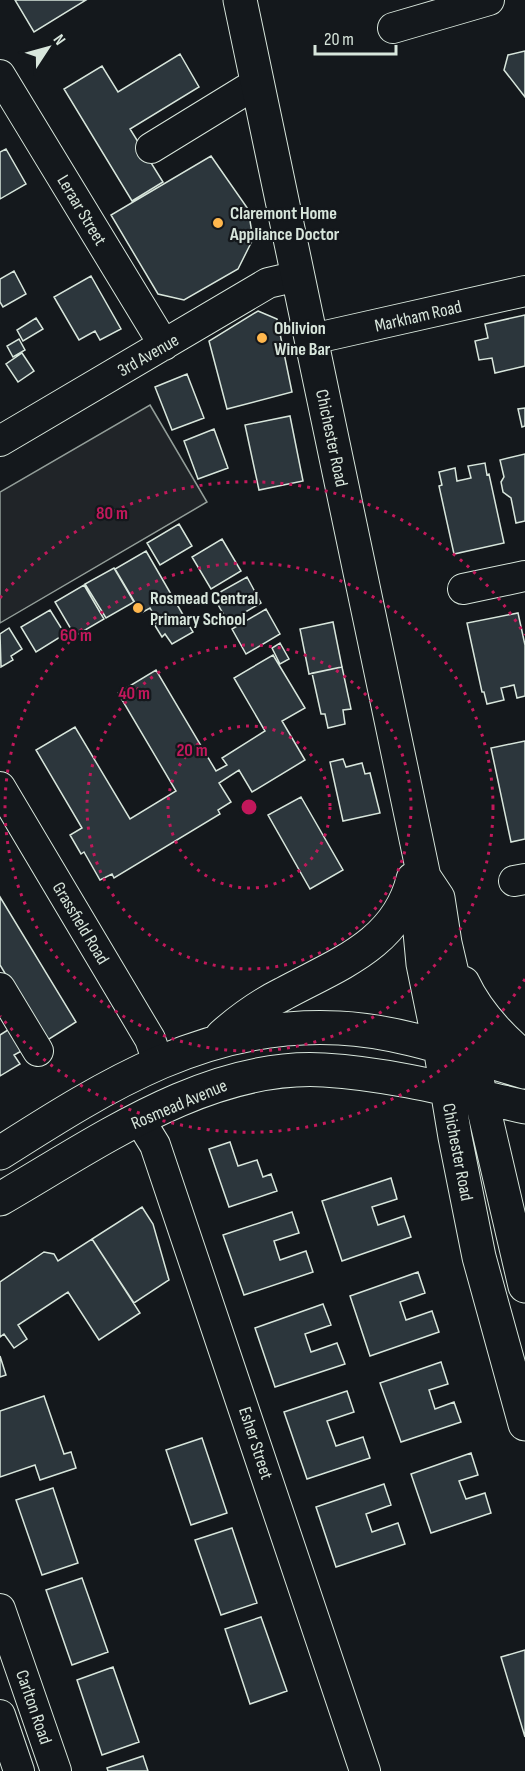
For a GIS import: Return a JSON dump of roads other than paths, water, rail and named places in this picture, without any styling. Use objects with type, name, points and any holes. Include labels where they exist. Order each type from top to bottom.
[{"type":"main road","name":"Chichester Road","points":[[240,0],[422,864],[438,898],[445,943],[525,1286]]},
{"type":"main road","name":"Chichester Road","points":[[422,864],[417,900],[427,987],[479,1257],[525,1424]]},
{"type":"main road","points":[[213,1042],[279,996],[362,951],[382,935],[399,913],[422,864]]},
{"type":"main road","points":[[445,943],[466,989],[481,1013],[491,1026],[525,1058]]},
{"type":"main road","points":[[0,1152],[92,1096],[158,1062],[213,1042],[269,1031],[310,1027],[340,1028],[399,1036],[525,1072]]},
{"type":"main road","name":"Rosmead Avenue","points":[[0,1199],[140,1119],[207,1088],[241,1078],[286,1071],[323,1070],[386,1077],[525,1107]]},
{"type":"main road","points":[[0,1152],[36,1143],[101,1113],[117,1111],[140,1119]]},
{"type":"street","points":[[393,28],[489,0]]},
{"type":"street","points":[[151,148],[257,83]]},
{"type":"street","name":"Leraar Street","points":[[4,92],[164,345]]},
{"type":"street","name":"3rd Avenue","points":[[0,441],[268,283],[298,276]]},
{"type":"street","name":"Markham Road","points":[[312,339],[525,291]]},
{"type":"street","points":[[463,589],[525,576]]},
{"type":"street","name":"Grassfield Road","points":[[0,787],[150,1039],[158,1062]]},
{"type":"street","points":[[4,1003],[38,1052]]},
{"type":"street","name":"Esher Street","points":[[140,1119],[155,1145],[365,1771]]},
{"type":"street","name":"Carlton Road","points":[[0,1609],[56,1771]]},
{"type":"street","points":[[0,1715],[19,1771]]},
{"type":"place","name":"Claremont Home Appliance Doctor","points":[[218,223]]},
{"type":"place","name":"Oblivion Wine Bar","points":[[262,338]]},
{"type":"place","name":"Rosmead Central Primary School","points":[[138,608]]}]
